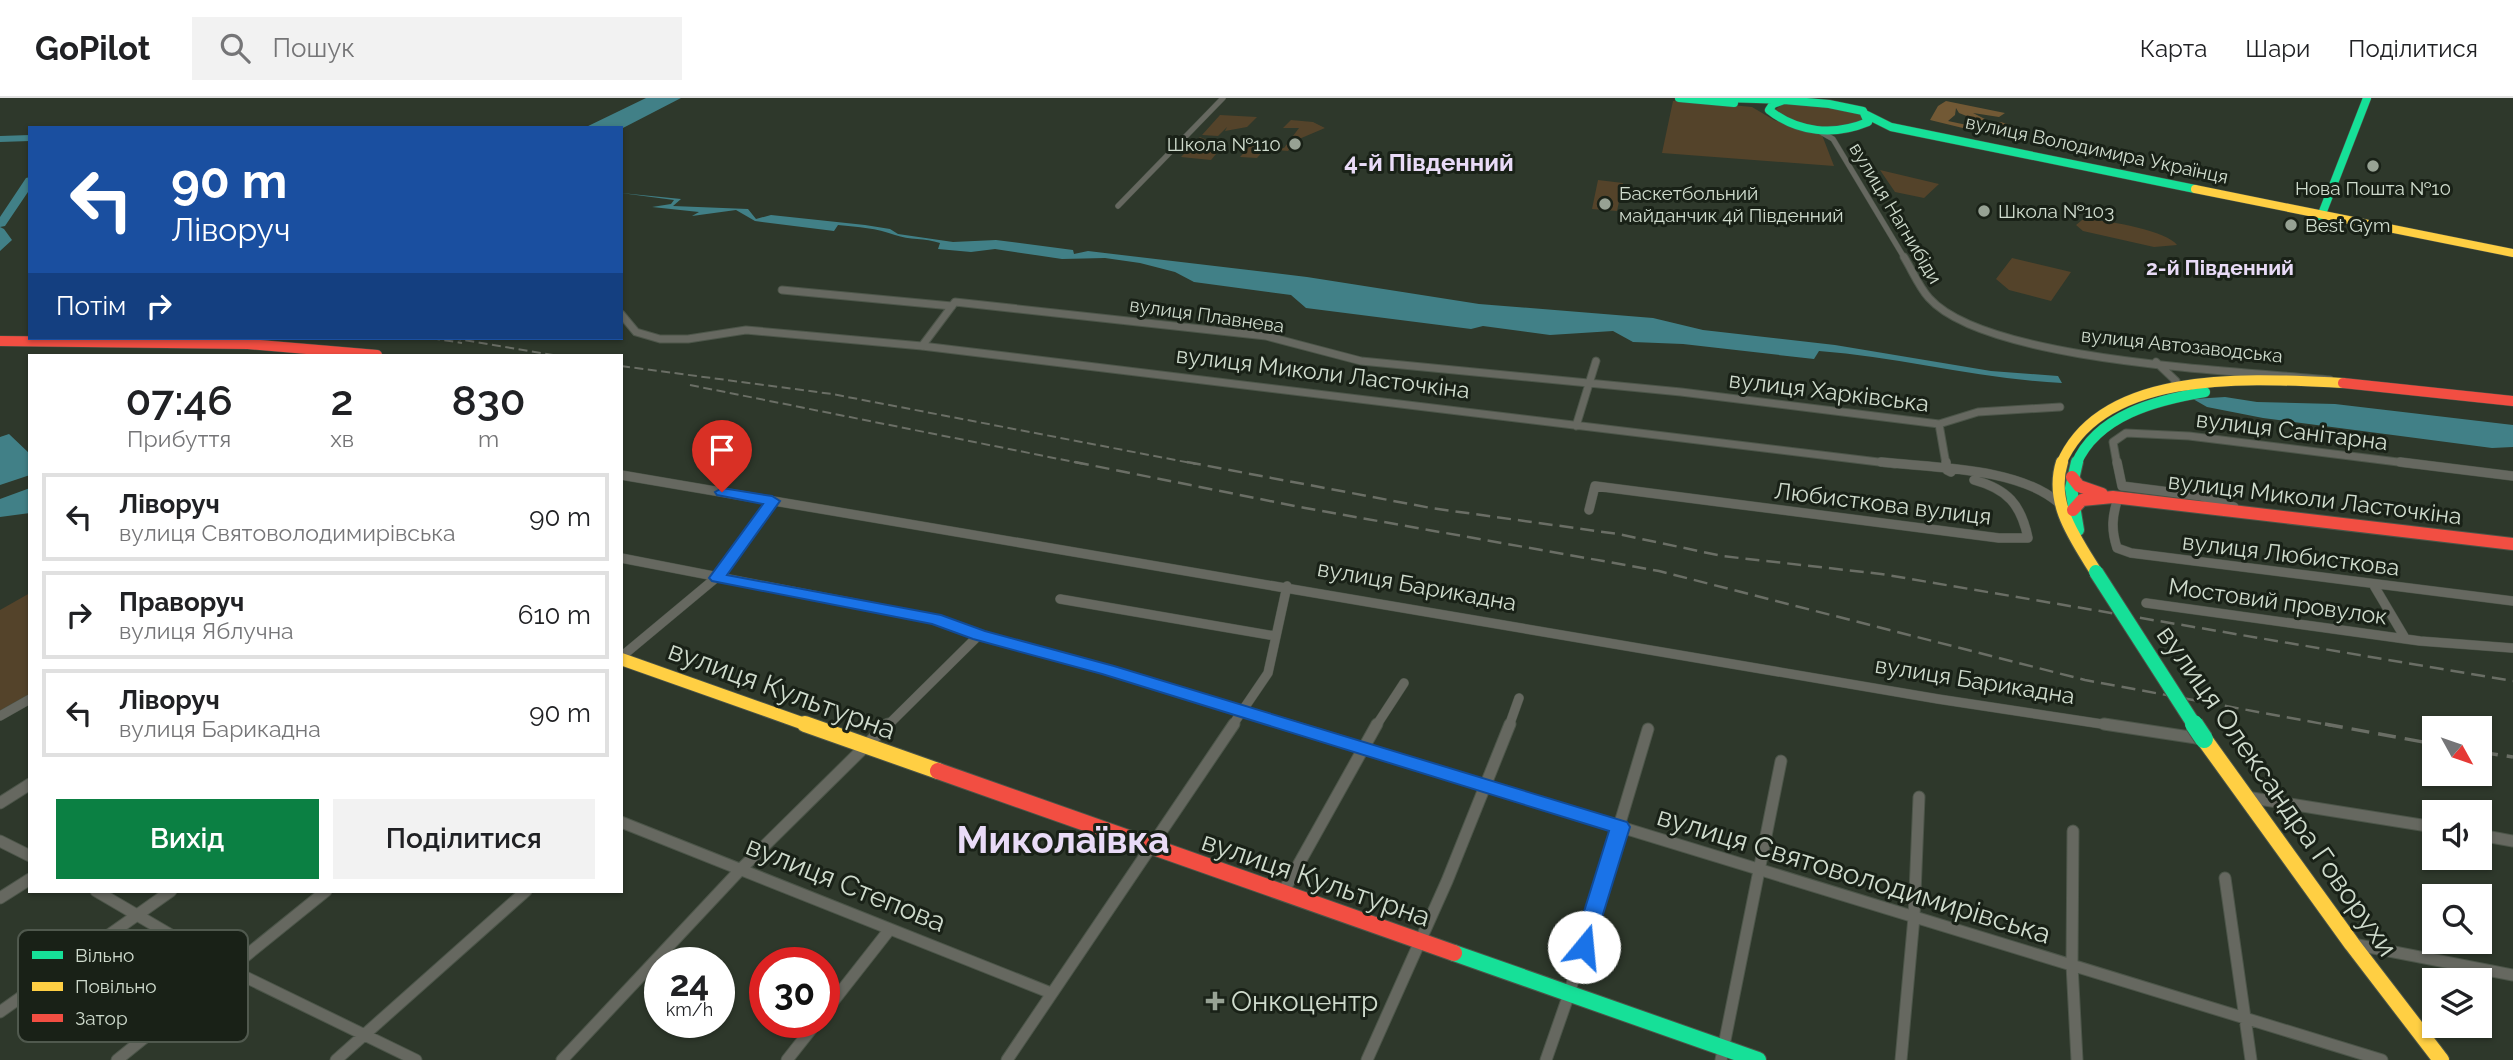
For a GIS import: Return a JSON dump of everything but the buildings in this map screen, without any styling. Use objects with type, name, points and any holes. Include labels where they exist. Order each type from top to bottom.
[{"type":"main road","name":"вулиця Володимира Українця","points":[[1679,98],[1744,104],[1790,124],[1815,129],[1891,127]]},
{"type":"main road","name":"вулиця Володимира Українця","points":[[1725,98],[1770,101],[1834,100],[1891,127],[2295,210],[2322,213],[2513,259]]},
{"type":"main road","points":[[2367,98],[2322,213],[2513,253]]},
{"type":"main road","points":[[1771,114],[1770,107],[1773,104],[1792,99]]},
{"type":"main road","points":[[1852,129],[1864,124],[1867,116]]},
{"type":"main road","points":[[0,341],[248,344],[365,354]]},
{"type":"main road","name":"вулиця Автозаводська","points":[[2173,386],[2263,380],[2353,384],[2513,409]]},
{"type":"main road","name":"вулиця Олександра Говорухи","points":[[2173,386],[2113,407],[2082,428],[2065,453],[2067,507],[2081,545],[2204,739],[2352,944],[2441,1060]]},
{"type":"main road","name":"вулиця Автозаводська","points":[[2189,394],[2270,389],[2513,401]]},
{"type":"main road","name":"вулиця Олександра Говорухи","points":[[2065,475],[2096,434],[2126,415],[2189,394]]},
{"type":"main road","name":"вулиця Миколи Ласточкіна","points":[[2065,475],[2079,486],[2118,494],[2252,514],[2513,544]]},
{"type":"main road","name":"вулиця Миколи Ласточкіна","points":[[2067,507],[2082,500],[2118,494]]},
{"type":"main road","name":"вулиця Культурна","points":[[623,659],[1569,994],[1722,1054],[1758,1060]]},
{"type":"street","points":[[1118,206],[1223,98]]},
{"type":"street","name":"вулиця Нагнибіди","points":[[1815,129],[1833,139],[1929,299],[1962,320],[2008,338]]},
{"type":"street","name":"вулиця Нагнибіди","points":[[1833,139],[1852,129]]},
{"type":"street","name":"вулиця Плавнева","points":[[782,290],[952,306],[955,302],[1266,336],[1355,360],[1497,372],[1590,384]]},
{"type":"street","points":[[922,346],[952,306]]},
{"type":"street","name":"вулиця Миколи Ласточкіна","points":[[623,316],[636,332],[660,339],[688,339],[746,330],[922,346],[1947,470],[2029,485],[2047,491],[2067,507]]},
{"type":"street","name":"вулиця Автозаводська","points":[[2008,338],[2072,354],[2353,384]]},
{"type":"street","points":[[1576,426],[1596,361]]},
{"type":"street","points":[[2156,362],[2176,381],[2173,386]]},
{"type":"street","name":"вулиця Харківська","points":[[1590,384],[1681,392],[1939,425],[1978,412],[2060,407]]},
{"type":"street","name":"Любисткова вулиця","points":[[1589,510],[1595,486],[1734,506],[1776,507],[1974,535],[2028,538],[2011,494],[1997,485],[1947,470],[1939,425]]},
{"type":"street","name":"вулиця Санітарна","points":[[2118,494],[2113,442],[2126,433],[2189,436],[2513,476]]},
{"type":"street","name":"вулиця Барикадна","points":[[623,475],[1287,586],[1938,699],[2204,739]]},
{"type":"street","points":[[2029,485],[2048,485],[2065,475]]},
{"type":"street","name":"вулиця Любисткова","points":[[2118,494],[2110,520],[2117,548],[2124,551],[2513,601]]},
{"type":"street","points":[[623,656],[717,578],[772,501]]},
{"type":"street","name":"вулиця Святоволодимирівська","points":[[623,561],[882,607],[935,619],[979,635],[1108,670],[2382,1060]]},
{"type":"street","name":"Мостовий провулок","points":[[2373,584],[2405,638]]},
{"type":"street","points":[[1007,1060],[1268,673],[1287,586]]},
{"type":"street","points":[[1060,599],[1275,636]]},
{"type":"street","name":"Мостовий провулок","points":[[2146,603],[2458,646],[2512,648]]},
{"type":"street","points":[[562,1060],[741,869],[979,635]]},
{"type":"street","points":[[1282,894],[1361,749],[1404,683]]},
{"type":"street","points":[[1367,1060],[1422,942],[1487,788],[1519,698]]},
{"type":"street","points":[[0,716],[28,700]]},
{"type":"street","points":[[1546,1060],[1569,994],[1648,729]]},
{"type":"street","points":[[1722,1054],[1782,761]]},
{"type":"street","points":[[0,803],[28,784]]},
{"type":"street","points":[[1901,1060],[1914,917],[1919,797]]},
{"type":"street","points":[[2246,797],[2422,825]]},
{"type":"street","name":"вулиця Степова","points":[[623,823],[1051,993]]},
{"type":"street","points":[[2073,831],[2072,965],[2077,1060]]},
{"type":"street","points":[[2492,837],[2513,841]]},
{"type":"street","points":[[0,841],[28,855]]},
{"type":"street","points":[[2225,877],[2251,1060]]},
{"type":"street","points":[[0,898],[28,879]]},
{"type":"street","points":[[100,893],[165,930]]},
{"type":"street","points":[[116,930],[168,893]]},
{"type":"street","points":[[248,954],[324,893]]},
{"type":"street","points":[[336,1060],[524,893]]},
{"type":"street","points":[[840,993],[890,929]]},
{"type":"street","points":[[2352,944],[2513,975]]},
{"type":"street","points":[[248,978],[416,1060]]},
{"type":"street","points":[[0,1012],[18,999]]},
{"type":"street","points":[[787,1060],[804,1038]]},
{"type":"street","points":[[117,1060],[139,1042]]},
{"type":"shaded area","points":[[1673,101],[1752,107],[1774,120],[1822,135],[1834,166],[1662,153]]},
{"type":"shaded area","points":[[1809,101],[1861,114],[1863,119],[1856,125],[1834,129],[1808,125],[1777,113],[1776,109],[1783,104]]},
{"type":"shaded area","points":[[1946,101],[2005,113],[1999,117],[1973,113],[1985,119],[1979,121],[1959,113],[1956,108],[1955,115],[1948,121],[1981,128],[1984,122],[2001,122],[2019,128],[2009,132],[2012,140],[1930,120],[1938,106]]},
{"type":"shaded area","points":[[1220,115],[1257,117],[1247,127],[1225,131],[1227,127],[1218,136],[1202,135]]},
{"type":"shaded area","points":[[1291,120],[1313,122],[1325,128],[1299,139],[1288,151],[1265,149],[1257,158],[1240,157],[1251,145],[1284,148],[1299,128],[1283,128]]},
{"type":"shaded area","points":[[1200,137],[1222,147],[1211,160],[1181,157]]},
{"type":"shaded area","points":[[1880,170],[1939,184],[1924,198],[1895,192]]},
{"type":"shaded area","points":[[1598,180],[1623,183],[1617,211],[1592,209]]},
{"type":"shaded area","points":[[2082,220],[2133,226],[2161,235],[2177,245],[2154,247],[2083,231],[2076,225]]},
{"type":"shaded area","points":[[2012,258],[2071,272],[2051,301],[2009,290],[1996,279]]},
{"type":"shaded area","points":[[28,594],[28,695],[0,711],[0,610]]},
{"type":"water","points":[[646,98],[681,98],[623,128],[588,126]]},
{"type":"water","points":[[623,193],[681,199],[673,206],[748,209],[756,219],[771,215],[865,225],[890,229],[898,234],[953,242],[996,240],[1073,250],[1074,254],[1088,251],[1307,277],[1479,304],[1653,318],[1703,330],[1835,345],[1991,371],[2058,376],[2062,383],[2000,377],[1819,351],[1814,359],[1683,344],[1633,342],[1613,331],[1550,335],[1483,326],[1471,329],[1306,308],[1291,295],[1194,282],[1175,272],[1140,263],[1105,258],[1062,259],[995,249],[971,252],[938,249],[940,243],[900,237],[874,229],[838,225],[834,231],[755,221],[736,210],[692,216],[699,212],[652,207],[671,204],[674,200]]},
{"type":"water","points":[[2225,397],[2257,402],[2335,404],[2513,425],[2513,447],[2492,448],[2263,418],[2207,407],[2193,399]]},
{"type":"water","points":[[9,434],[28,452],[28,476],[0,485],[0,437]]},
{"type":"water","points":[[28,489],[28,513],[0,517],[0,499]]},
{"type":"waterway","points":[[0,139],[28,138]]},
{"type":"waterway","points":[[1,224],[28,183]]},
{"type":"waterway","points":[[0,231],[6,240],[0,247]]},
{"type":"railway","points":[[443,340],[462,343]]},
{"type":"railway","points":[[464,340],[547,354]]},
{"type":"railway","points":[[623,366],[832,394],[1196,464]]},
{"type":"railway","points":[[690,385],[1084,464]]},
{"type":"railway","points":[[1075,462],[1305,508],[1659,571],[2085,680],[2334,726]]},
{"type":"railway","points":[[1187,462],[1431,508],[1618,534],[1722,556],[1881,574],[2513,681]]},
{"type":"railway","points":[[2325,724],[2422,742]]},
{"type":"railway","points":[[2492,754],[2513,757]]},
{"type":"traffic: fast","points":[[1679,98],[1734,103]]},
{"type":"traffic: fast","points":[[1725,98],[1742,99],[1777,100],[1795,101],[1829,104],[1863,111],[1868,122],[1844,130],[1803,128],[1779,118],[1769,110],[1773,104],[1788,99]]},
{"type":"traffic: fast","points":[[2320,219],[2367,98]]},
{"type":"traffic: fast","points":[[1867,115],[1891,127],[2195,189]]},
{"type":"traffic: fast","points":[[2078,530],[2071,500],[2071,482],[2077,461],[2088,443],[2103,429],[2142,407],[2205,392]]},
{"type":"traffic: fast","points":[[2096,572],[2204,739]]},
{"type":"traffic: fast","points":[[1454,953],[1758,1060]]},
{"type":"traffic: slow","points":[[2195,189],[2513,253]]},
{"type":"traffic: slow","points":[[2096,572],[2067,523],[2058,490],[2059,472],[2064,456],[2086,429],[2113,410],[2142,396],[2174,387],[2242,380],[2343,383]]},
{"type":"traffic: slow","points":[[623,660],[938,771]]},
{"type":"traffic: slow","points":[[2204,739],[2352,944],[2441,1060]]},
{"type":"traffic: jam","points":[[0,341],[248,344],[365,354]]},
{"type":"traffic: jam","points":[[2343,383],[2513,401]]},
{"type":"traffic: jam","points":[[2072,477],[2079,486],[2102,494]]},
{"type":"traffic: jam","points":[[2073,510],[2082,500],[2113,497],[2513,544]]},
{"type":"traffic: jam","points":[[938,771],[1454,953]]},
{"type":"place","name":"Школа №110","points":[[1295,144]]},
{"type":"place","name":"Нова Пошта №10","points":[[2373,166]]},
{"type":"place","name":"Баскетбольний майданчик 4й Південний","points":[[1605,204]]},
{"type":"place","name":"Школа №103","points":[[1984,211]]},
{"type":"place","name":"Best Gym","points":[[2291,225]]},
{"type":"place","name":"Онкоцентр","points":[[1215,1001]]},
{"type":"district","name":"4-й Південний","points":[[1429,162]]},
{"type":"district","name":"2-й Південний","points":[[2220,267]]},
{"type":"district","name":"Миколаївка","points":[[1063,840]]},
{"type":"route","points":[[722,492],[772,501],[717,578],[782,588],[935,619],[979,635],[1108,670],[1620,827],[1584,947]]}]
